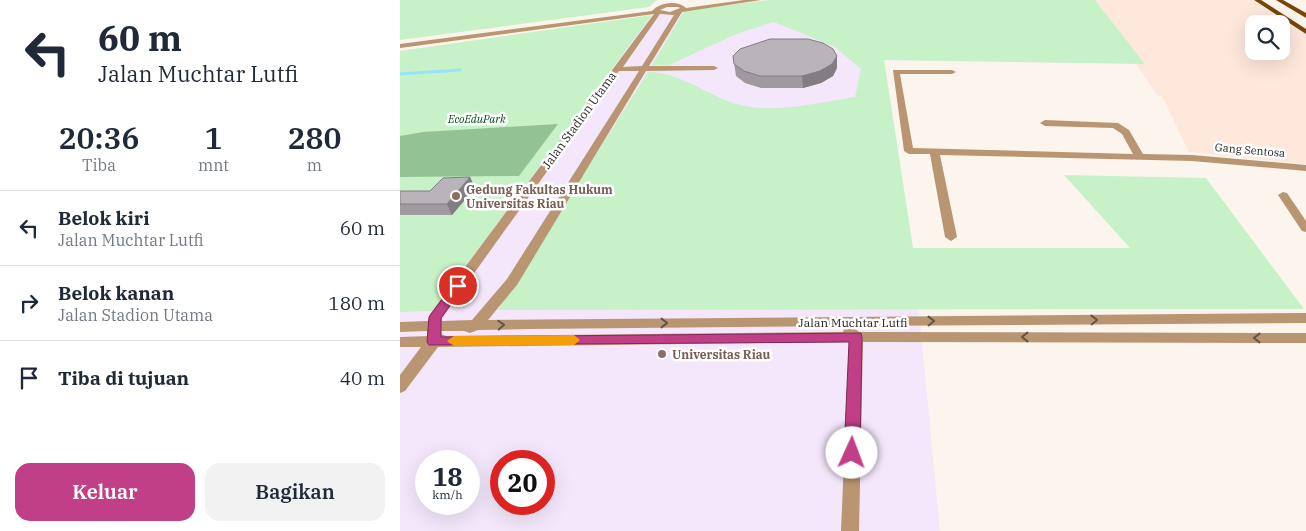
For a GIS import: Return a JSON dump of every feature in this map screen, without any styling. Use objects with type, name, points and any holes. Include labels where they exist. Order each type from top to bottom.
[{"type":"main road","points":[[1257,0],[1306,32]]},
{"type":"main road","points":[[1279,0],[1306,16]]},
{"type":"street","points":[[681,9],[724,0]]},
{"type":"street","points":[[400,46],[657,11],[758,0]]},
{"type":"street","name":"Jalan Stadion Utama","points":[[474,326],[512,282],[681,9]]},
{"type":"street","name":"Jalan Stadion Utama","points":[[400,387],[434,334],[435,317],[618,69],[657,11]]},
{"type":"street","points":[[400,42],[441,39]]},
{"type":"street","points":[[618,69],[714,68]]},
{"type":"street","name":"Gang Sentosa","points":[[952,72],[896,72],[909,151],[1192,158],[1306,168]]},
{"type":"street","points":[[1045,123],[1116,125],[1126,132],[1139,156]]},
{"type":"street","points":[[934,151],[951,237]]},
{"type":"street","points":[[1283,195],[1306,229]]},
{"type":"street","name":"Jalan Muchtar Lutfi","points":[[474,326],[1306,318]]},
{"type":"street","points":[[842,322],[856,337],[850,531]]},
{"type":"street","points":[[434,334],[474,326]]},
{"type":"street","name":"Jalan Muchtar Lutfi","points":[[400,327],[434,334],[1306,338]]},
{"type":"street","name":"Jalan Muchtar Lutfi","points":[[400,342],[434,334]]},
{"type":"shaded area","name":"Universitas Riau","points":[[768,0],[1095,0],[1145,64],[884,60],[913,248],[940,531],[400,531],[400,51]]},
{"type":"shaded area","points":[[1095,0],[1253,0],[1276,15],[1245,15],[1245,60],[1290,60],[1290,24],[1306,35],[1306,164],[1189,152],[1162,96],[1158,96],[1136,64],[1145,64]]},
{"type":"green space","points":[[400,0],[657,0],[649,7],[400,40]]},
{"type":"green space","points":[[768,0],[1095,0],[1145,64],[884,60],[913,248],[1130,248],[1064,175],[1206,178],[1304,309],[498,310],[648,72],[670,75],[681,79],[733,103],[763,108],[794,107],[855,97],[861,69],[835,47],[774,22],[739,33],[669,65],[652,65],[684,11]]},
{"type":"green space","name":"EcoEduPark","points":[[652,15],[432,311],[400,312],[400,51]]},
{"type":"green space","points":[[558,124],[519,176],[400,177],[400,136],[423,132]]},
{"type":"building","points":[[770,39],[808,39],[823,43],[833,49],[837,56],[832,64],[820,71],[802,76],[760,76],[744,71],[734,64],[733,56],[740,49]]},
{"type":"building","points":[[470,177],[447,204],[400,204],[400,191],[430,191],[443,178]]},
{"type":"waterway","points":[[400,74],[460,70]]},
{"type":"slow traffic","points":[[454,341],[574,340]]},
{"type":"place","name":"Gedung Fakultas Hukum Universitas Riau","points":[[456,196]]},
{"type":"place","name":"Universitas Riau","points":[[662,354]]},
{"type":"route","points":[[458,286],[435,317],[434,342],[856,337],[852,453]]}]
